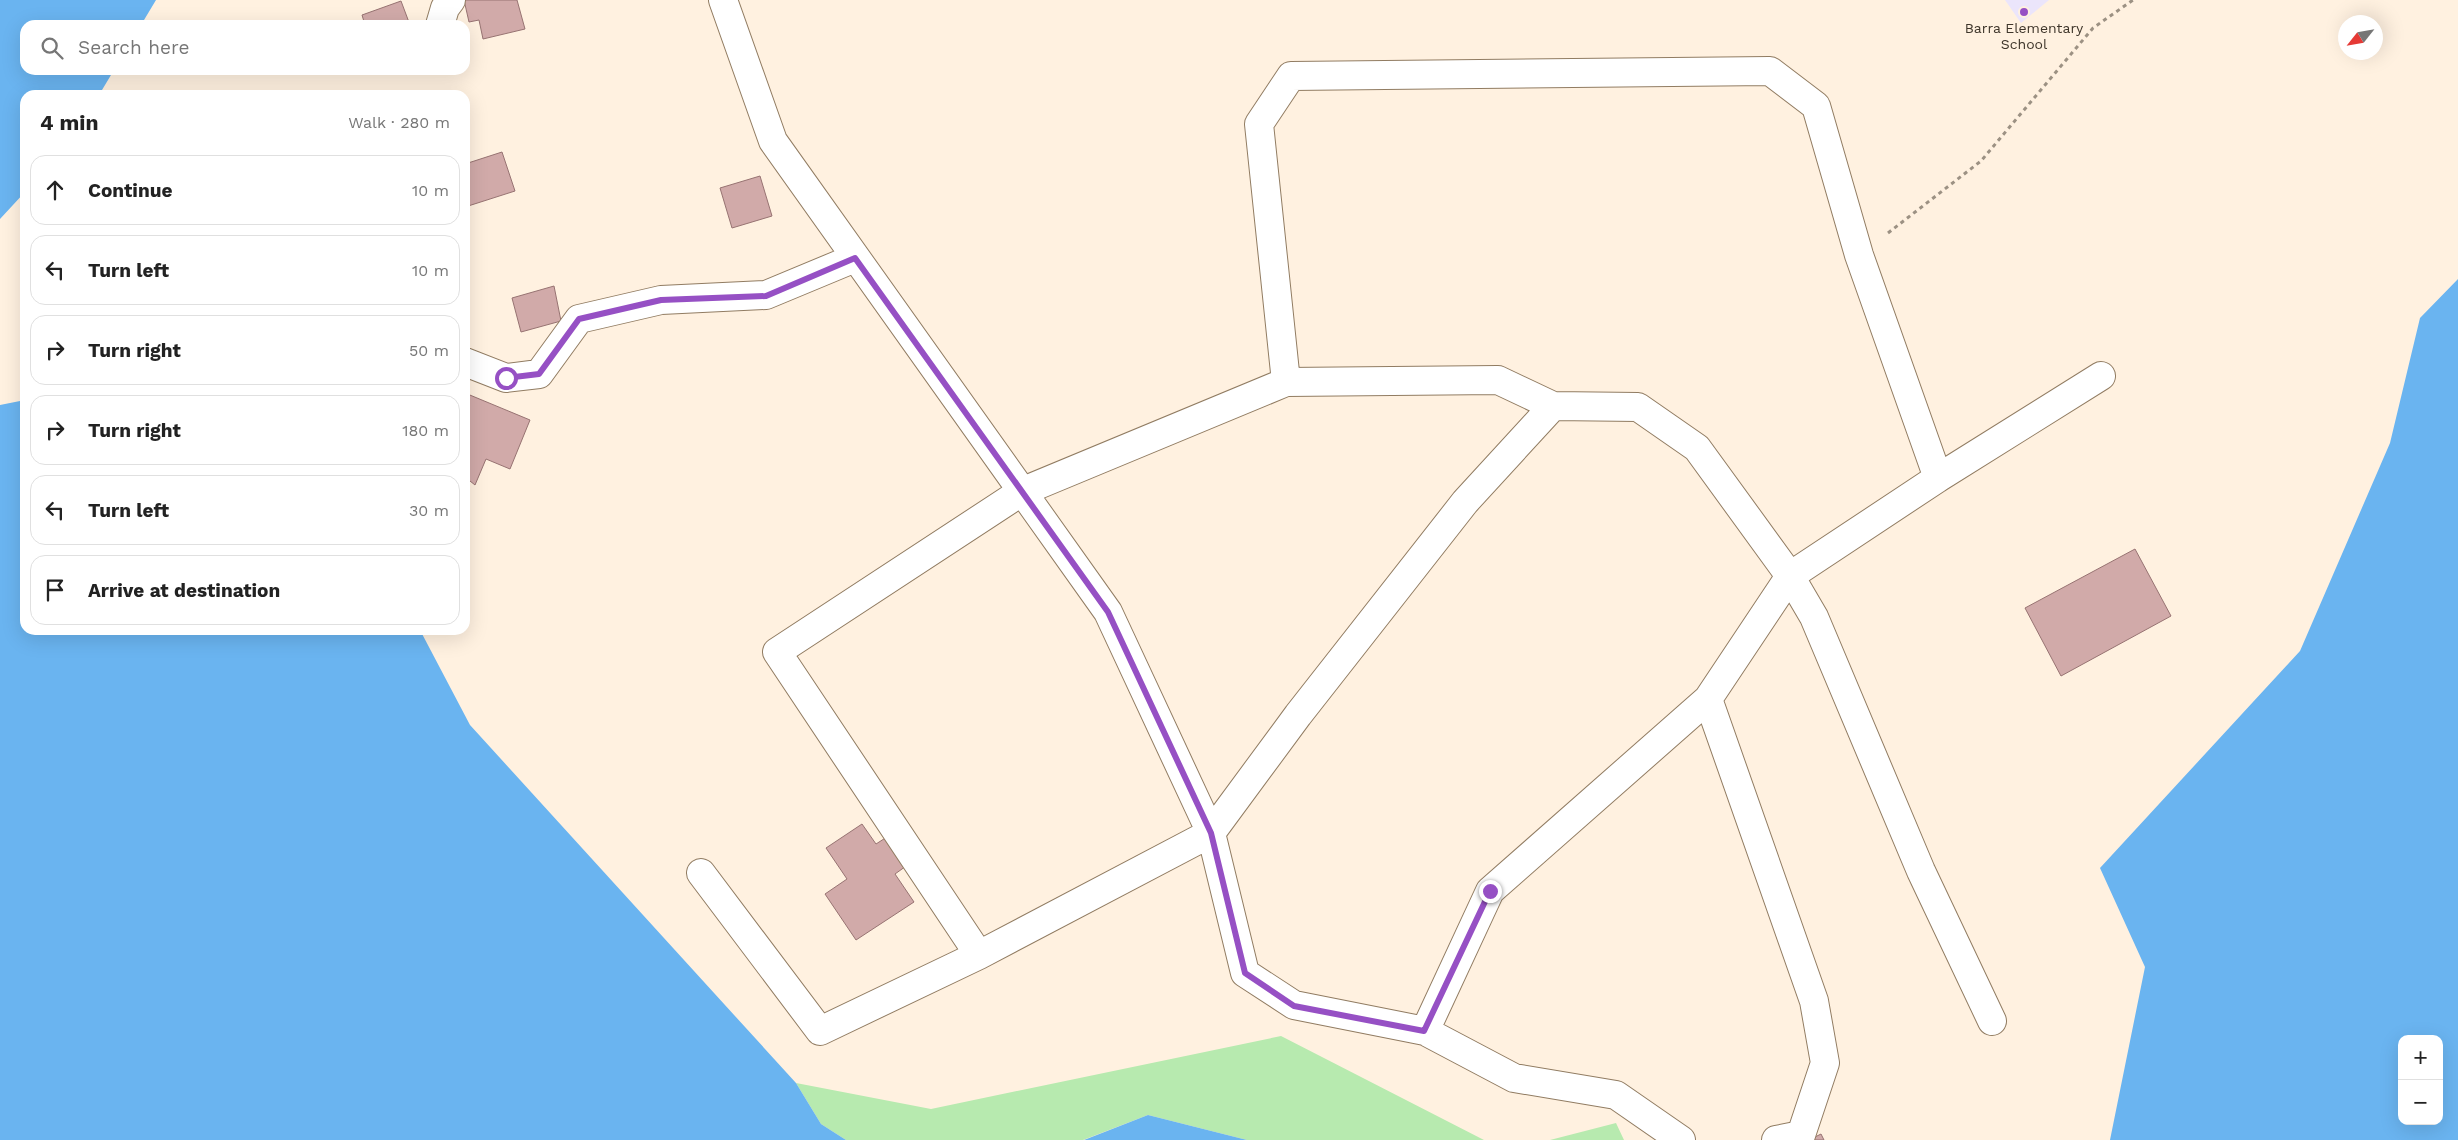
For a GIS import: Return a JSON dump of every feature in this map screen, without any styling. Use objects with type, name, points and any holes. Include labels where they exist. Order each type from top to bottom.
[{"type":"street","points":[[441,20],[445,8],[451,0]]},
{"type":"street","points":[[723,0],[773,141],[1108,612],[1211,833],[1245,973],[1294,1006],[1424,1031],[1514,1078],[1616,1095],[1681,1140]]},
{"type":"street","points":[[1286,382],[1259,124],[1291,76],[1770,71],[1816,106],[1859,255],[1938,478]]},
{"type":"street","points":[[470,364],[506,378],[539,374],[579,319],[661,300],[766,296],[855,258]]},
{"type":"street","points":[[1424,1031],[1490,891],[1708,699],[1790,576],[1938,478],[2101,376]]},
{"type":"street","points":[[979,955],[777,652],[1021,492],[1286,382],[1498,380],[1553,406],[1638,407],[1698,448],[1790,576],[1814,617],[1921,871],[1992,1021]]},
{"type":"street","points":[[701,873],[820,1031],[979,955],[1211,833],[1298,715],[1465,502],[1553,406]]},
{"type":"street","points":[[1708,699],[1814,1002],[1825,1063],[1801,1135],[1776,1140]]},
{"type":"path","points":[[1859,255],[1982,161],[2093,28],[2133,0]]},
{"type":"shaded area","name":"Barra Elementary School","points":[[2005,0],[2049,0],[2021,23]]},
{"type":"green space","points":[[1281,1036],[1484,1140],[1247,1140],[1148,1115],[1083,1140],[846,1140],[821,1124],[796,1083],[931,1109]]},
{"type":"green space","points":[[1616,1123],[1624,1140],[1550,1140]]},
{"type":"water","points":[[0,0],[156,0],[144,20],[20,20],[20,75],[111,75],[102,90],[20,90],[20,197],[0,219]]},
{"type":"water","points":[[2458,279],[2458,1140],[2110,1140],[2145,967],[2100,868],[2300,651],[2390,443],[2420,318]]},
{"type":"water","points":[[20,401],[20,635],[423,635],[470,725],[796,1083],[821,1124],[846,1140],[0,1140],[0,405]]},
{"type":"water","points":[[1148,1115],[1247,1140],[1084,1140]]},
{"type":"building","points":[[464,0],[517,0],[525,29],[483,39],[479,20],[470,22]]},
{"type":"building","points":[[401,1],[408,20],[364,20],[362,15]]},
{"type":"building","points":[[502,152],[515,191],[470,205],[470,162]]},
{"type":"building","points":[[760,176],[772,216],[732,228],[720,188]]},
{"type":"building","points":[[554,286],[561,321],[521,332],[512,298]]},
{"type":"building","points":[[470,395],[530,420],[510,469],[486,459],[475,485],[470,481]]},
{"type":"building","points":[[2135,549],[2171,616],[2061,676],[2025,608]]},
{"type":"building","points":[[862,824],[876,844],[890,835],[909,864],[895,874],[914,902],[856,940],[825,894],[847,879],[826,848]]},
{"type":"building","points":[[1821,1134],[1824,1140],[1809,1140]]},
{"type":"place","name":"Barra Elementary School","points":[[2024,12]]},
{"type":"route","points":[[506,378],[539,374],[579,319],[661,300],[766,296],[855,258],[1108,612],[1211,833],[1245,973],[1294,1006],[1424,1031],[1490,891]]}]
